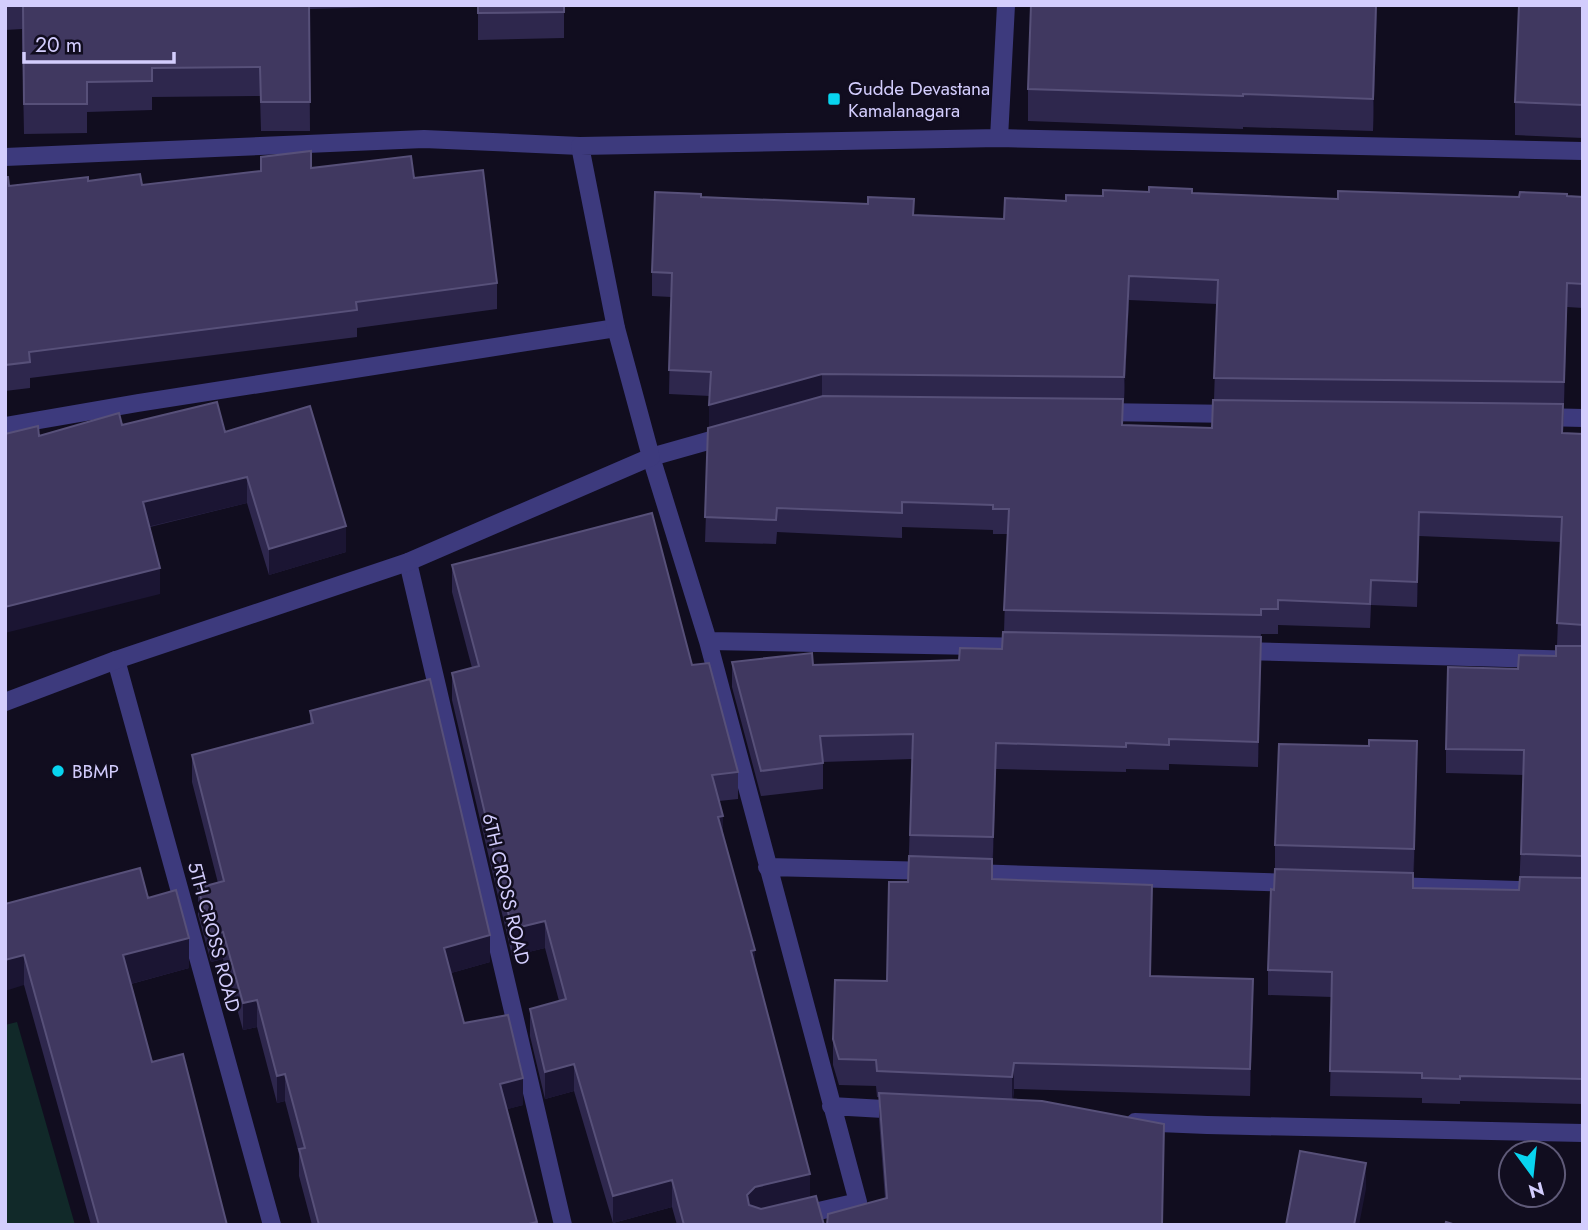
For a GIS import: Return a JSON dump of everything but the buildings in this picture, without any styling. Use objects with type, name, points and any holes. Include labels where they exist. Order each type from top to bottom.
[{"type":"street","points":[[999,138],[1006,5]]},
{"type":"street","points":[[5,157],[425,139],[580,146],[999,138],[1583,150]]},
{"type":"street","points":[[580,146],[616,328],[651,457],[708,641],[858,1202],[758,1225]]},
{"type":"street","points":[[5,426],[616,328]]},
{"type":"street","points":[[1085,412],[1251,414]]},
{"type":"street","points":[[1527,417],[1583,418]]},
{"type":"street","points":[[5,702],[116,660],[408,562],[651,457],[743,431]]},
{"type":"street","name":"6TH CROSS ROAD","points":[[408,562],[563,1225]]},
{"type":"street","points":[[708,641],[1050,647]]},
{"type":"street","points":[[1228,651],[1583,660]]},
{"type":"street","name":"5TH CROSS ROAD","points":[[116,660],[272,1225]]},
{"type":"street","points":[[767,867],[1313,883]]},
{"type":"street","points":[[1367,885],[1583,892]]},
{"type":"street","points":[[831,1106],[914,1111]]},
{"type":"street","points":[[1123,1121],[1583,1133]]},
{"type":"green space","points":[[17,1022],[75,1225],[5,1225],[5,1025]]},
{"type":"place","name":"Gudde Devastana Kamalanagara","points":[[834,99]]},
{"type":"place","name":"BBMP","points":[[58,771]]}]
